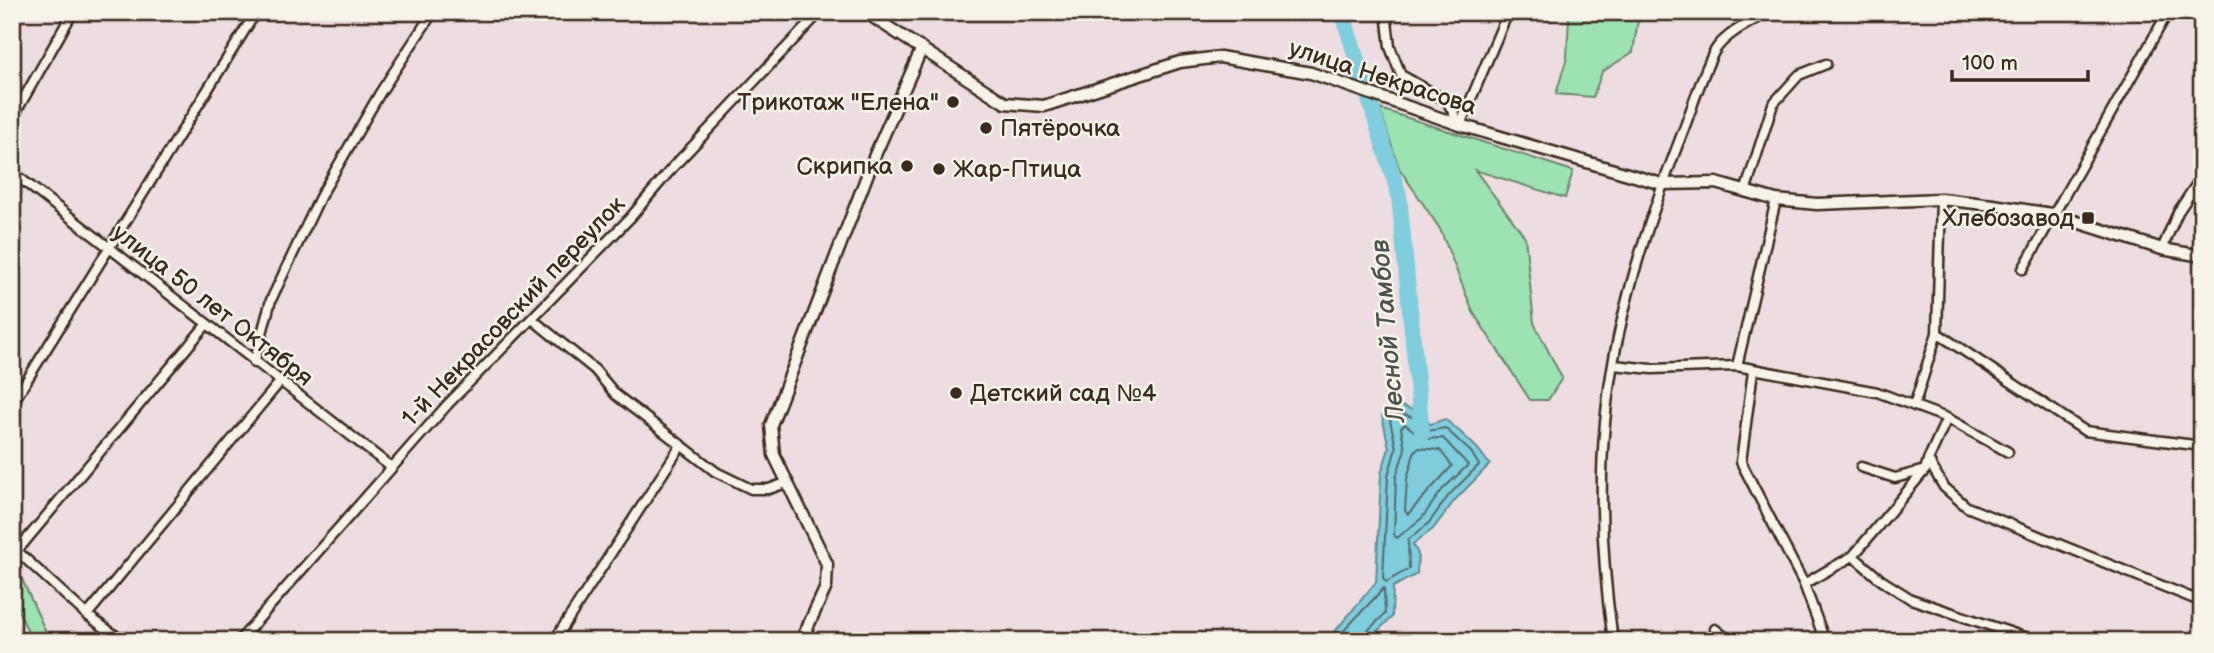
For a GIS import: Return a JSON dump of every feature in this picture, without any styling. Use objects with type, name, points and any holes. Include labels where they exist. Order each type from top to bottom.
[{"type":"street","points":[[12,118],[73,12]]},
{"type":"street","points":[[12,404],[256,12]]},
{"type":"street","points":[[254,363],[271,300],[320,198],[380,93],[433,12]]},
{"type":"street","name":"1-й Некрасовский переулок","points":[[239,641],[448,404],[532,319],[820,12]]},
{"type":"street","name":"улица Некрасова","points":[[865,12],[1005,103],[1044,106],[1180,62],[1220,57],[1311,73],[1460,125],[1662,184],[1716,183],[1776,200],[1817,204],[1941,198],[2052,214],[2162,249],[2202,256]]},
{"type":"street","points":[[1386,12],[1390,47],[1401,75],[1447,102],[1460,125]]},
{"type":"street","points":[[1460,125],[1508,12]]},
{"type":"street","points":[[1613,641],[1607,599],[1601,489],[1605,422],[1626,299],[1662,184],[1715,50],[1739,29],[1770,12]]},
{"type":"street","points":[[2022,269],[2168,12]]},
{"type":"street","points":[[801,641],[823,593],[828,572],[825,557],[786,483],[772,444],[774,412],[814,317],[875,155],[922,48]]},
{"type":"street","points":[[1745,192],[1773,104],[1799,75],[1826,64]]},
{"type":"street","name":"улица 50 лет Октября","points":[[12,172],[279,383],[391,467]]},
{"type":"street","points":[[2162,249],[2178,212],[2202,176]]},
{"type":"street","points":[[1914,406],[1937,333],[1941,198]]},
{"type":"street","points":[[1737,366],[1776,200]]},
{"type":"street","points":[[532,319],[594,370],[616,395],[680,447],[743,487],[769,489],[786,483]]},
{"type":"street","points":[[17,551],[205,325]]},
{"type":"street","points":[[1937,333],[2085,432],[2202,446]]},
{"type":"street","points":[[1614,365],[1652,369],[1737,366],[1877,392],[1947,418],[2008,452]]},
{"type":"street","points":[[1753,371],[1741,462],[1804,584],[1825,641]]},
{"type":"street","points":[[87,615],[279,383]]},
{"type":"street","points":[[1804,584],[1853,555],[1925,470],[1947,418]]},
{"type":"street","points":[[554,641],[680,447]]},
{"type":"street","points":[[1928,460],[1944,487],[1967,507],[2202,602]]},
{"type":"street","points":[[1861,467],[1895,478],[1925,470]]},
{"type":"street","points":[[12,538],[17,551],[87,615],[122,641]]},
{"type":"street","points":[[1853,555],[1881,580],[1911,598],[2036,641]]},
{"type":"street","points":[[1715,629],[1730,641]]},
{"type":"green space","points":[[1577,12],[1647,12],[1638,20],[1633,52],[1602,72],[1593,97],[1556,94],[1567,57],[1569,17]]},
{"type":"green space","points":[[1380,109],[1573,171],[1565,198],[1475,170],[1525,237],[1534,323],[1562,378],[1548,400],[1530,400],[1473,312],[1440,229],[1399,168]]},
{"type":"green space","points":[[12,557],[50,641],[32,641],[12,596]]},
{"type":"water","points":[[1398,405],[1419,412],[1430,424],[1445,419],[1477,448],[1490,464],[1455,500],[1433,529],[1413,544],[1418,554],[1417,574],[1393,587],[1392,617],[1367,641],[1327,641],[1376,582],[1381,474],[1389,448],[1382,416]]},
{"type":"waterway","name":"Лесной Тамбов","points":[[1342,12],[1399,195],[1422,434]]},
{"type":"place","name":"Трикотаж \"Елена\"","points":[[953,102]]},
{"type":"place","name":"Пятёрочка","points":[[986,128]]},
{"type":"place","name":"Скрипка","points":[[907,166]]},
{"type":"place","name":"Жар-Птица","points":[[939,169]]},
{"type":"place","name":"Хлебозавод","points":[[2088,218]]},
{"type":"place","name":"Детский сад №4","points":[[956,393]]}]
